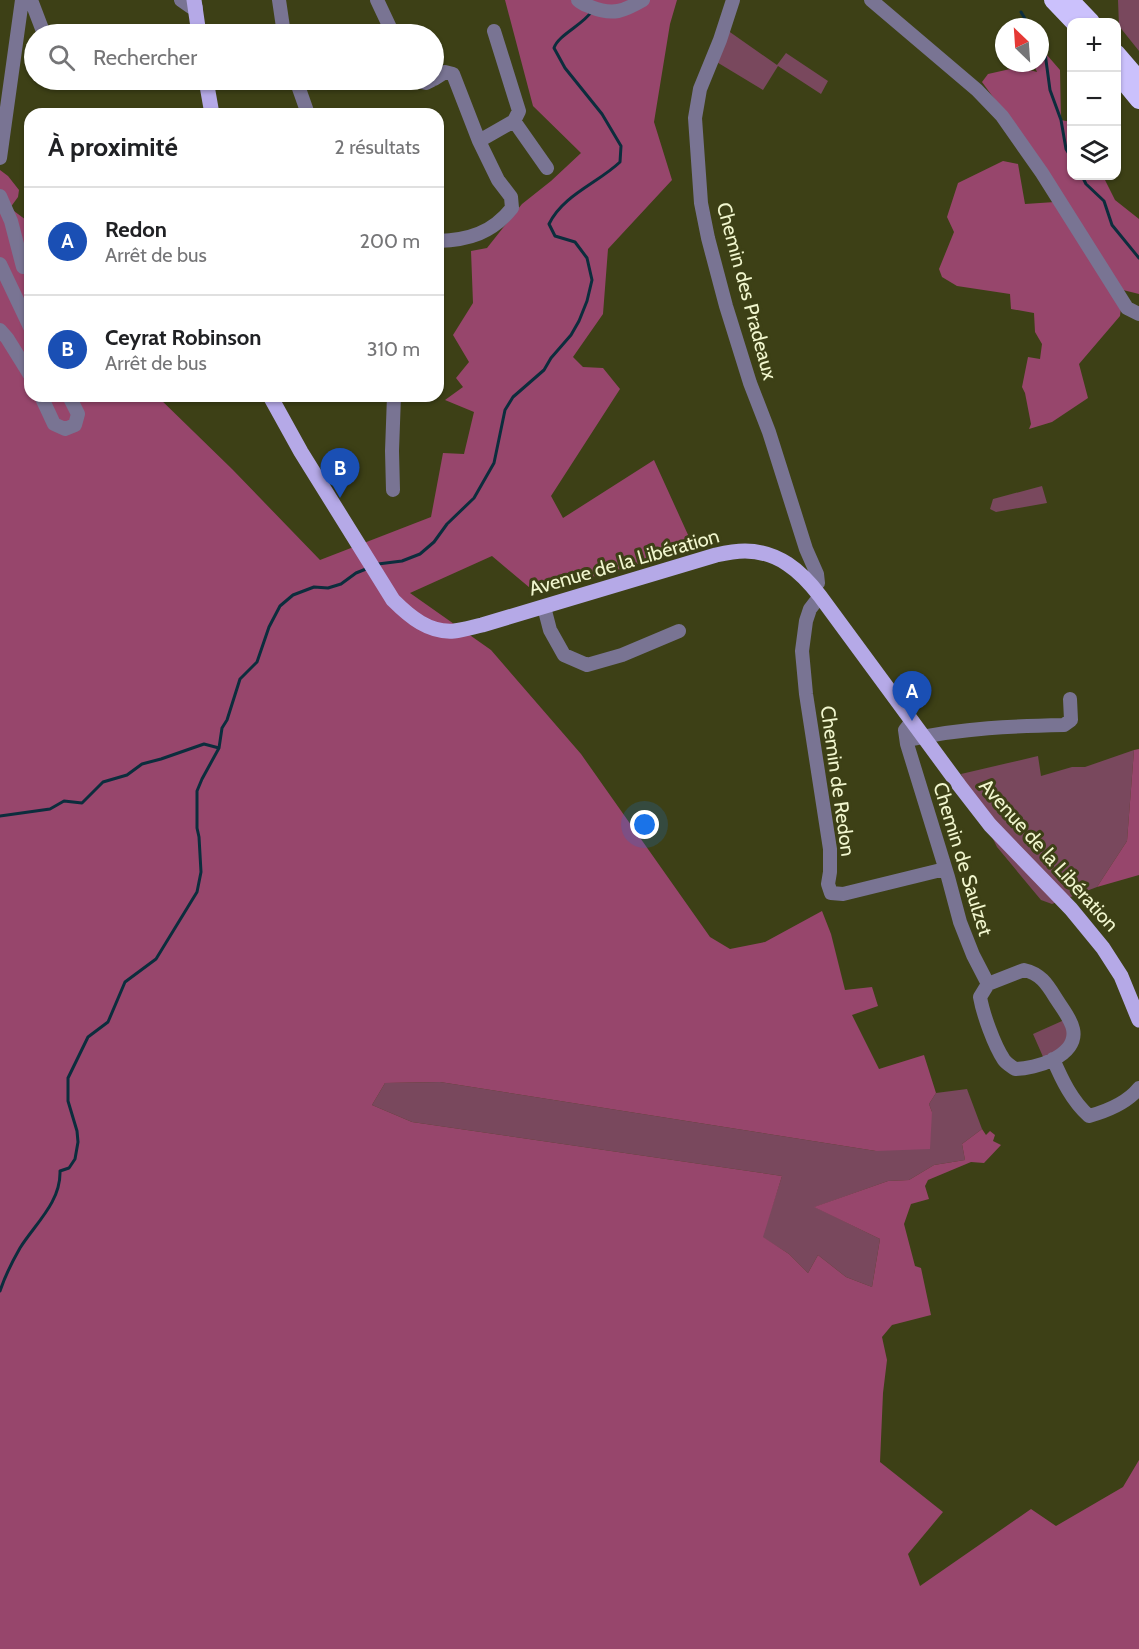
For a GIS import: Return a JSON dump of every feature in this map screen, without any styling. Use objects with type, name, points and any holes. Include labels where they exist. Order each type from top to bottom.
[{"type":"highway","points":[[1053,0],[1070,18]]},
{"type":"highway","points":[[1070,0],[1087,18]]},
{"type":"highway","points":[[1121,59],[1139,80]]},
{"type":"highway","points":[[1121,78],[1139,100]]},
{"type":"main road","points":[[195,4],[198,24]]},
{"type":"main road","points":[[208,90],[211,108]]},
{"type":"main road","name":"Avenue de la Libération","points":[[273,402],[301,452],[393,600],[407,615],[437,630],[454,631],[482,625],[716,555],[742,551],[765,554],[791,565],[817,592],[990,825],[1071,909],[1103,948],[1121,976],[1139,1020]]},
{"type":"street","points":[[0,158],[22,0]]},
{"type":"street","points":[[31,0],[40,24]]},
{"type":"street","points":[[181,0],[191,7],[195,4]]},
{"type":"street","points":[[279,0],[283,24]]},
{"type":"street","points":[[377,0],[388,24]]},
{"type":"street","points":[[580,2],[597,10],[612,13],[624,10],[643,0]]},
{"type":"street","name":"Chemin des Pradeaux","points":[[733,0],[700,89],[695,118],[701,203],[726,306],[750,383],[770,432],[806,549],[817,574],[817,592]]},
{"type":"street","points":[[871,0],[977,90],[1002,116],[1042,173],[1126,308],[1139,314]]},
{"type":"street","points":[[478,141],[514,121],[519,111],[494,31]]},
{"type":"street","points":[[444,73],[453,74],[478,141],[498,180],[511,197],[512,208],[502,220],[485,232],[455,241],[444,241]]},
{"type":"street","points":[[300,90],[306,108]]},
{"type":"street","points":[[514,121],[547,168]]},
{"type":"street","points":[[0,196],[11,221],[23,267]]},
{"type":"street","points":[[0,264],[24,314]]},
{"type":"street","points":[[0,330],[24,365]]},
{"type":"street","points":[[44,402],[54,424],[65,429],[75,425],[78,414],[72,402]]},
{"type":"street","points":[[393,490],[394,402]]},
{"type":"street","name":"Chemin de Redon","points":[[817,592],[806,621],[802,651],[806,694],[830,849],[828,884],[831,893],[843,894],[945,868]]},
{"type":"street","points":[[544,607],[550,630],[564,655],[586,665],[622,655],[679,631]]},
{"type":"street","points":[[907,744],[913,739],[935,734],[991,727],[1064,725],[1071,720],[1070,699]]},
{"type":"street","name":"Chemin de Saulzet","points":[[912,721],[905,730],[907,744],[960,922],[988,984]]},
{"type":"street","points":[[1024,970],[1034,972],[1041,977],[1073,1028],[1073,1041],[1068,1050],[1053,1059],[1023,1069],[1015,1069],[1005,1062],[981,1006],[980,996],[988,984],[1024,970]]},
{"type":"street","points":[[1053,1059],[1079,1107],[1089,1116],[1106,1111],[1128,1098],[1139,1088]]},
{"type":"shaded area","points":[[505,0],[677,0],[670,24],[654,122],[672,180],[608,249],[603,314],[573,357],[583,367],[603,368],[620,389],[551,496],[563,518],[654,460],[694,548],[536,593],[492,556],[410,593],[491,650],[581,754],[710,937],[730,949],[765,942],[822,911],[831,934],[845,990],[872,987],[878,1006],[852,1015],[879,1069],[924,1055],[936,1093],[929,1104],[932,1112],[930,1149],[876,1151],[440,1082],[385,1083],[372,1105],[412,1122],[782,1176],[763,1237],[789,1254],[808,1273],[818,1255],[846,1277],[872,1287],[880,1239],[814,1207],[888,1181],[909,1180],[934,1165],[965,1160],[962,1144],[982,1129],[986,1135],[990,1131],[995,1135],[993,1141],[1001,1145],[984,1163],[971,1162],[928,1180],[925,1186],[929,1199],[911,1204],[904,1224],[915,1266],[921,1268],[931,1315],[892,1325],[882,1337],[887,1360],[880,1462],[943,1512],[908,1554],[920,1586],[1031,1509],[1056,1526],[1123,1487],[1139,1460],[1139,1649],[0,1649],[0,170],[19,190],[18,197],[10,208],[24,218],[24,402],[163,402],[320,560],[431,517],[443,453],[464,454],[474,412],[445,400],[463,387],[456,378],[469,362],[453,335],[473,303],[471,251],[487,248],[522,204],[581,153],[533,106]]},
{"type":"shaded area","points":[[1118,0],[1139,0],[1139,51],[1121,28],[1121,18],[1119,18]]},
{"type":"shaded area","points":[[727,30],[777,65],[786,53],[828,81],[821,94],[778,66],[763,90],[715,61]]},
{"type":"shaded area","points":[[1049,57],[1060,70],[1061,120],[1067,121],[1067,180],[1105,180],[1115,200],[1139,219],[1139,294],[1123,290],[1120,316],[1079,364],[1088,398],[1052,422],[1029,429],[1031,424],[1022,387],[1028,357],[1040,359],[1042,344],[1035,332],[1034,313],[1011,309],[1010,294],[957,286],[942,277],[939,269],[954,232],[947,217],[958,183],[1003,161],[1018,164],[1025,204],[1055,202],[1026,142],[982,82],[988,74],[1049,72]]},
{"type":"shaded area","points":[[1042,486],[1047,503],[996,512],[990,509],[993,499]]},
{"type":"shaded area","points":[[1139,749],[1139,875],[1097,887],[1127,841],[1134,750]]},
{"type":"shaded area","points":[[1134,750],[1127,841],[1097,887],[1052,904],[1041,900],[997,847],[961,774],[1038,756],[1041,776],[1072,767],[1085,767]]},
{"type":"shaded area","points":[[1071,1017],[1077,1025],[1077,1046],[1044,1059],[1033,1034]]},
{"type":"shaded area","points":[[440,1082],[876,1151],[932,1112],[929,1104],[936,1093],[967,1089],[982,1129],[962,1144],[965,1160],[934,1165],[909,1180],[888,1181],[815,1207],[880,1239],[872,1287],[846,1277],[818,1255],[808,1273],[789,1254],[762,1237],[782,1176],[412,1122],[372,1105],[385,1083]]},
{"type":"waterway","points":[[378,564],[402,561],[420,554],[474,498],[494,463],[505,410],[513,397],[544,370],[571,335],[587,301],[592,280],[587,258],[575,242],[555,236],[549,224],[555,214],[572,197],[620,162],[621,146],[602,114],[565,68],[554,48],[560,39],[592,11]]},
{"type":"waterway","points":[[1021,12],[1025,18]]},
{"type":"waterway","points":[[1048,72],[1050,90],[1061,120],[1067,151]]},
{"type":"waterway","points":[[1084,180],[1104,201],[1112,225],[1139,258]]},
{"type":"waterway","points":[[0,1291],[20,1248],[52,1203],[60,1171],[69,1168],[75,1159],[78,1142],[68,1101],[68,1078],[88,1037],[108,1022],[125,982],[156,959],[197,892],[201,872],[197,828],[197,791],[219,748],[222,728],[227,720],[240,679],[257,662],[269,627],[280,606],[293,595],[314,587],[328,588],[341,584],[366,569]]},
{"type":"waterway","points":[[0,816],[50,809],[64,801],[82,803],[103,782],[127,775],[142,764],[204,744],[219,748]]},
{"type":"place","name":"Ceyrat Robinson","points":[[340,498]]},
{"type":"place","name":"Redon","points":[[912,721]]}]
